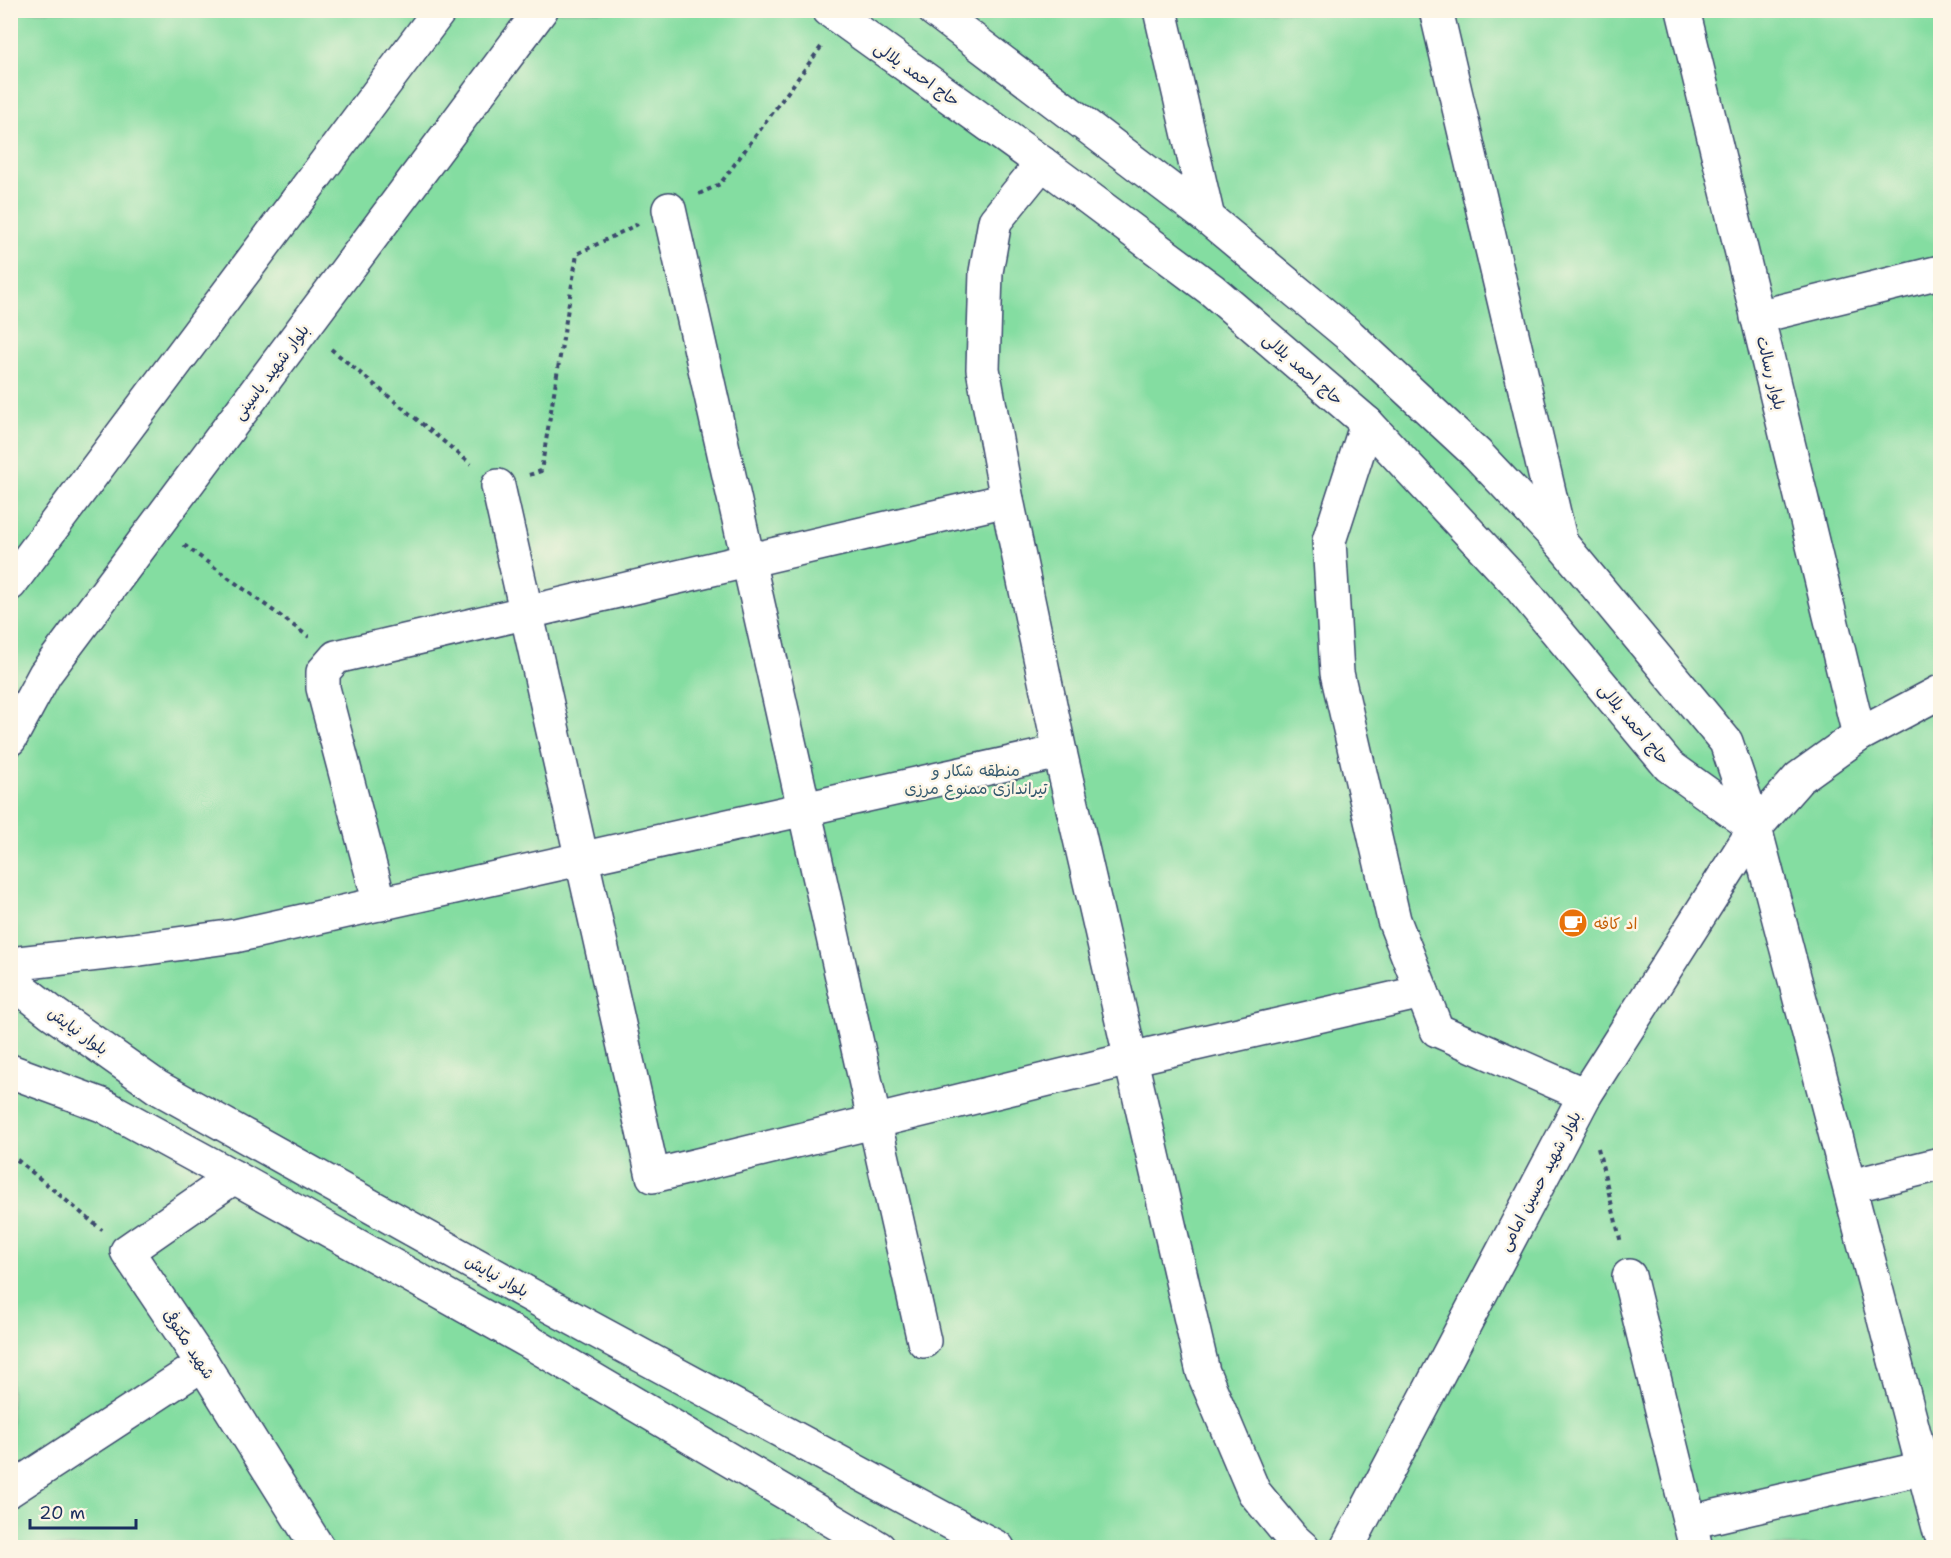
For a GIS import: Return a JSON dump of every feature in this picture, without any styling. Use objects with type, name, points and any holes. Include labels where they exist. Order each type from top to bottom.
[{"type":"street","points":[[10,584],[440,10]]},
{"type":"street","name":"بلوار شهید یاسینی","points":[[10,739],[45,674],[541,10]]},
{"type":"street","points":[[934,10],[1208,218],[1350,336],[1477,454],[1561,543],[1726,742],[1755,828],[1851,1186],[1933,1466],[1941,1532]]},
{"type":"street","points":[[1160,10],[1208,218]]},
{"type":"street","points":[[1436,10],[1561,543]]},
{"type":"street","name":"بلوار رسالت","points":[[1683,10],[1859,735]]},
{"type":"street","name":"حاج احمد یلالی","points":[[835,15],[1042,163],[1212,290],[1367,423],[1520,587],[1669,766],[1755,828]]},
{"type":"street","points":[[1042,163],[995,221],[986,272],[983,369],[1007,500],[1060,752],[1203,1372],[1254,1492],[1303,1548]]},
{"type":"street","points":[[669,208],[924,1341]]},
{"type":"street","points":[[1757,317],[1941,272]]},
{"type":"street","points":[[1367,423],[1329,541],[1337,673],[1394,920],[1437,1030],[1585,1095]]},
{"type":"street","points":[[498,486],[653,1176],[1130,1059],[1422,992]]},
{"type":"street","points":[[380,904],[323,688],[323,672],[336,657],[1007,500]]},
{"type":"street","name":"بلوار شهید حسین امامی","points":[[1347,1548],[1585,1095],[1755,828],[1799,778],[1859,735],[1941,692]]},
{"type":"street","points":[[10,964],[235,936],[1060,752]]},
{"type":"street","name":"بلوار نیایش","points":[[10,980],[157,1087],[550,1306],[998,1548]]},
{"type":"street","points":[[10,1071],[102,1105],[234,1177],[532,1344],[879,1548]]},
{"type":"street","points":[[1851,1186],[1941,1164]]},
{"type":"street","points":[[127,1251],[234,1177]]},
{"type":"street","name":"شهید مکتوفی","points":[[127,1251],[202,1364],[318,1548]]},
{"type":"street","points":[[447,1296],[461,1280],[466,1259]]},
{"type":"street","points":[[1629,1276],[1693,1535],[1933,1466]]},
{"type":"street","points":[[532,1344],[537,1321],[542,1312],[550,1306]]},
{"type":"street","points":[[10,1490],[202,1364]]},
{"type":"path","points":[[304,327],[498,486],[541,471],[577,254],[720,184],[835,15]]},
{"type":"path","points":[[156,525],[336,657]]},
{"type":"path","points":[[1585,1095],[1629,1276]]},
{"type":"path","points":[[10,1154],[127,1251]]},
{"type":"green space","name":"منطقه شکار و تیراندازی ممنوع مرزی","points":[[11,11],[1940,11],[1940,1547],[11,1547]]},
{"type":"place","name":"اد کافه","points":[[1573,923]]}]
